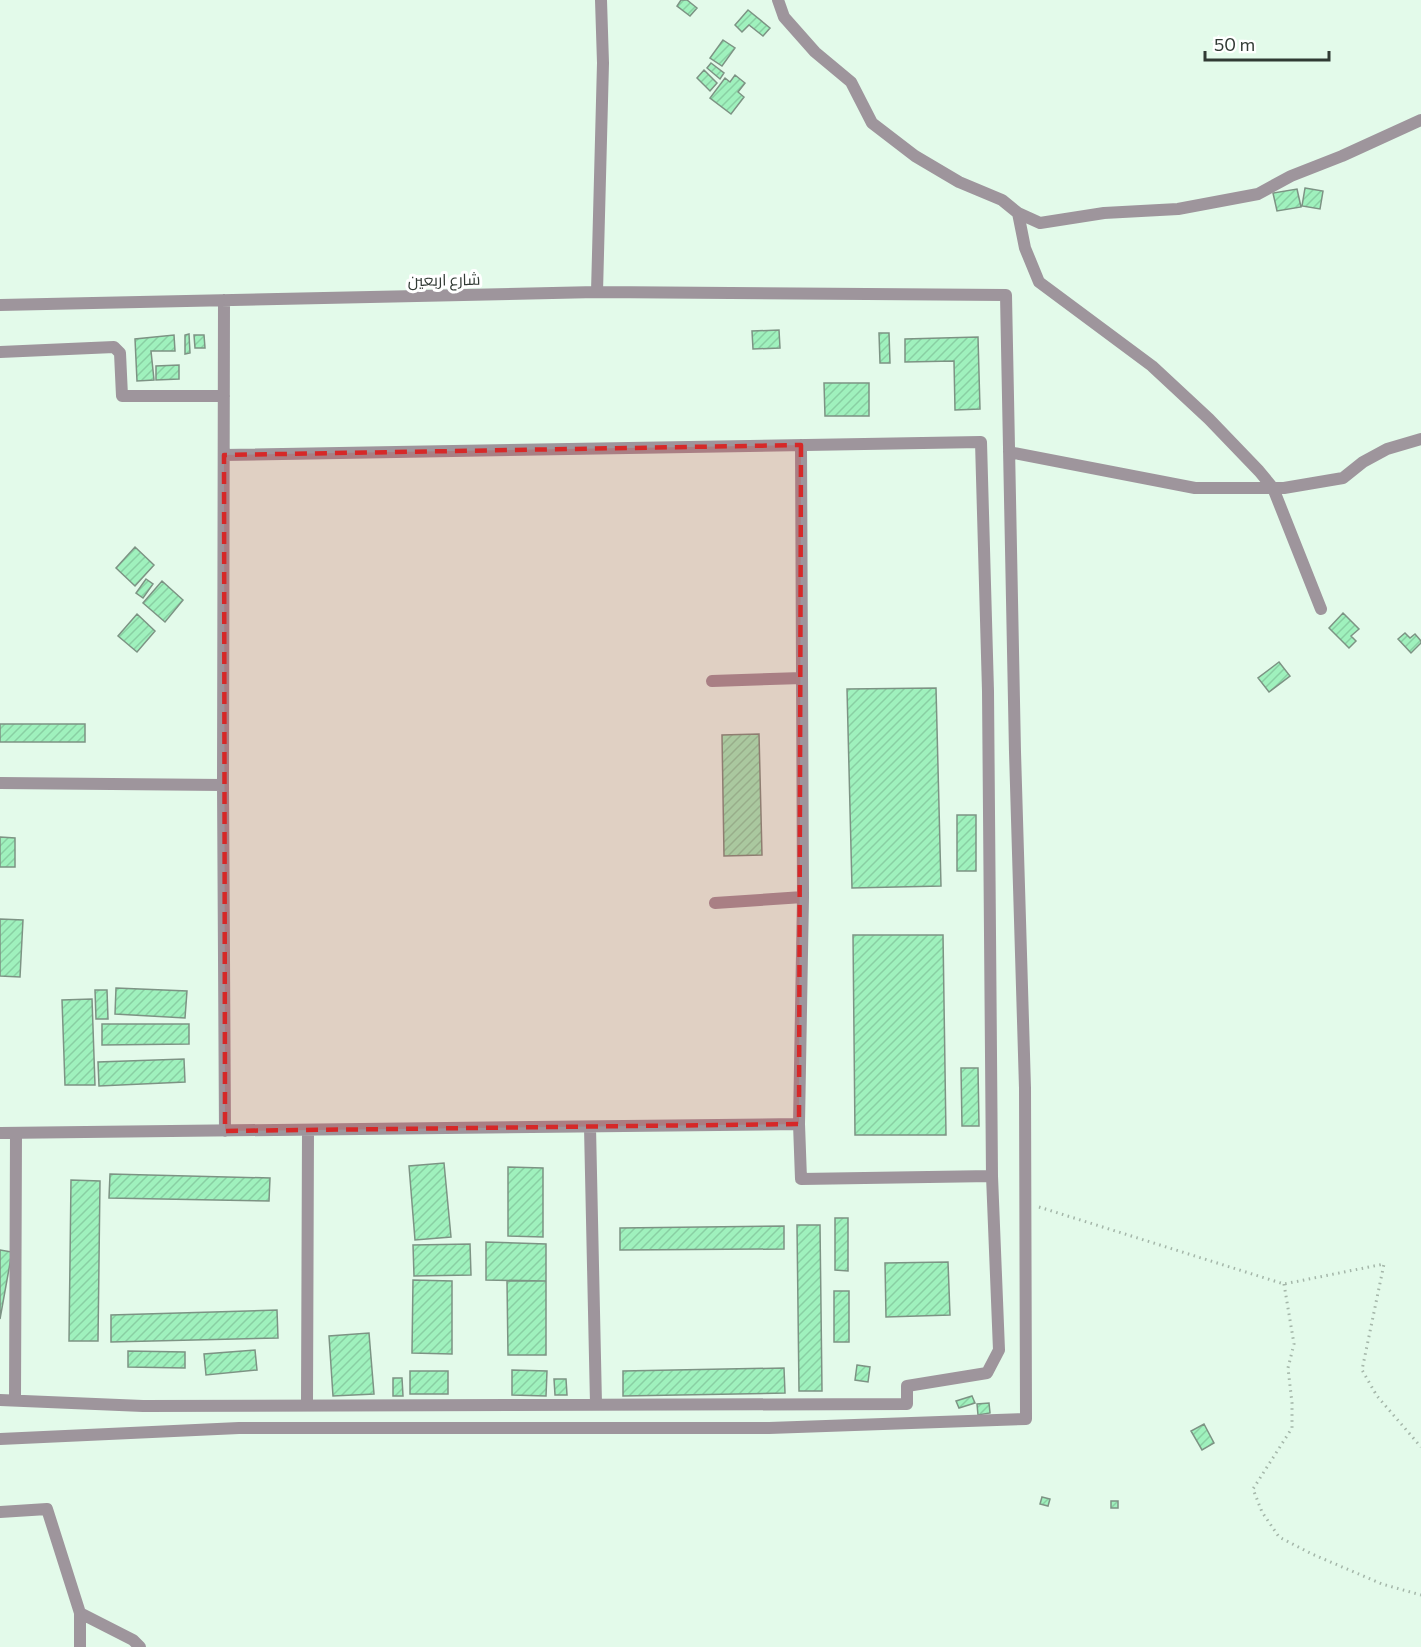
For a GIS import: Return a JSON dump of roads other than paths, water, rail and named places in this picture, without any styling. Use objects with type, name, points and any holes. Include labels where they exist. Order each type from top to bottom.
[{"type":"street","points":[[597,292],[603,63],[601,0]]},
{"type":"street","points":[[778,0],[784,17],[815,52],[852,82],[872,123],[915,156],[959,182],[1002,200],[1018,213],[1040,223],[1104,213],[1178,209],[1258,194],[1291,176],[1342,156],[1421,120]]},
{"type":"street","points":[[1018,213],[1025,248],[1039,282],[1152,366],[1209,419],[1273,488],[1321,609]]},
{"type":"street","name":"شارع اربعين","points":[[0,305],[597,292],[1006,295],[1009,452]]},
{"type":"street","points":[[224,300],[225,1131]]},
{"type":"street","points":[[0,352],[114,347],[120,352],[122,396],[224,396]]},
{"type":"street","points":[[0,1439],[239,1428],[769,1428],[1026,1419],[1025,1088],[1009,452],[1195,488],[1284,488],[1343,478],[1363,462],[1387,449],[1421,439]]},
{"type":"street","points":[[0,1400],[143,1406],[907,1404],[907,1386],[987,1373],[999,1350],[992,1176],[988,691],[981,442],[224,454]]},
{"type":"street","points":[[801,445],[803,897],[799,1124],[801,1179],[992,1176]]},
{"type":"street","points":[[712,681],[802,678]]},
{"type":"street","points":[[0,783],[223,785]]},
{"type":"street","points":[[715,903],[803,897]]},
{"type":"street","points":[[0,1133],[799,1124]]},
{"type":"street","points":[[590,1127],[596,1404]]},
{"type":"street","points":[[308,1130],[308,1405]]},
{"type":"street","points":[[15,1400],[16,1133]]},
{"type":"street","points":[[0,1512],[47,1509],[80,1613],[80,1647]]},
{"type":"street","points":[[80,1613],[134,1640],[140,1647]]}]
